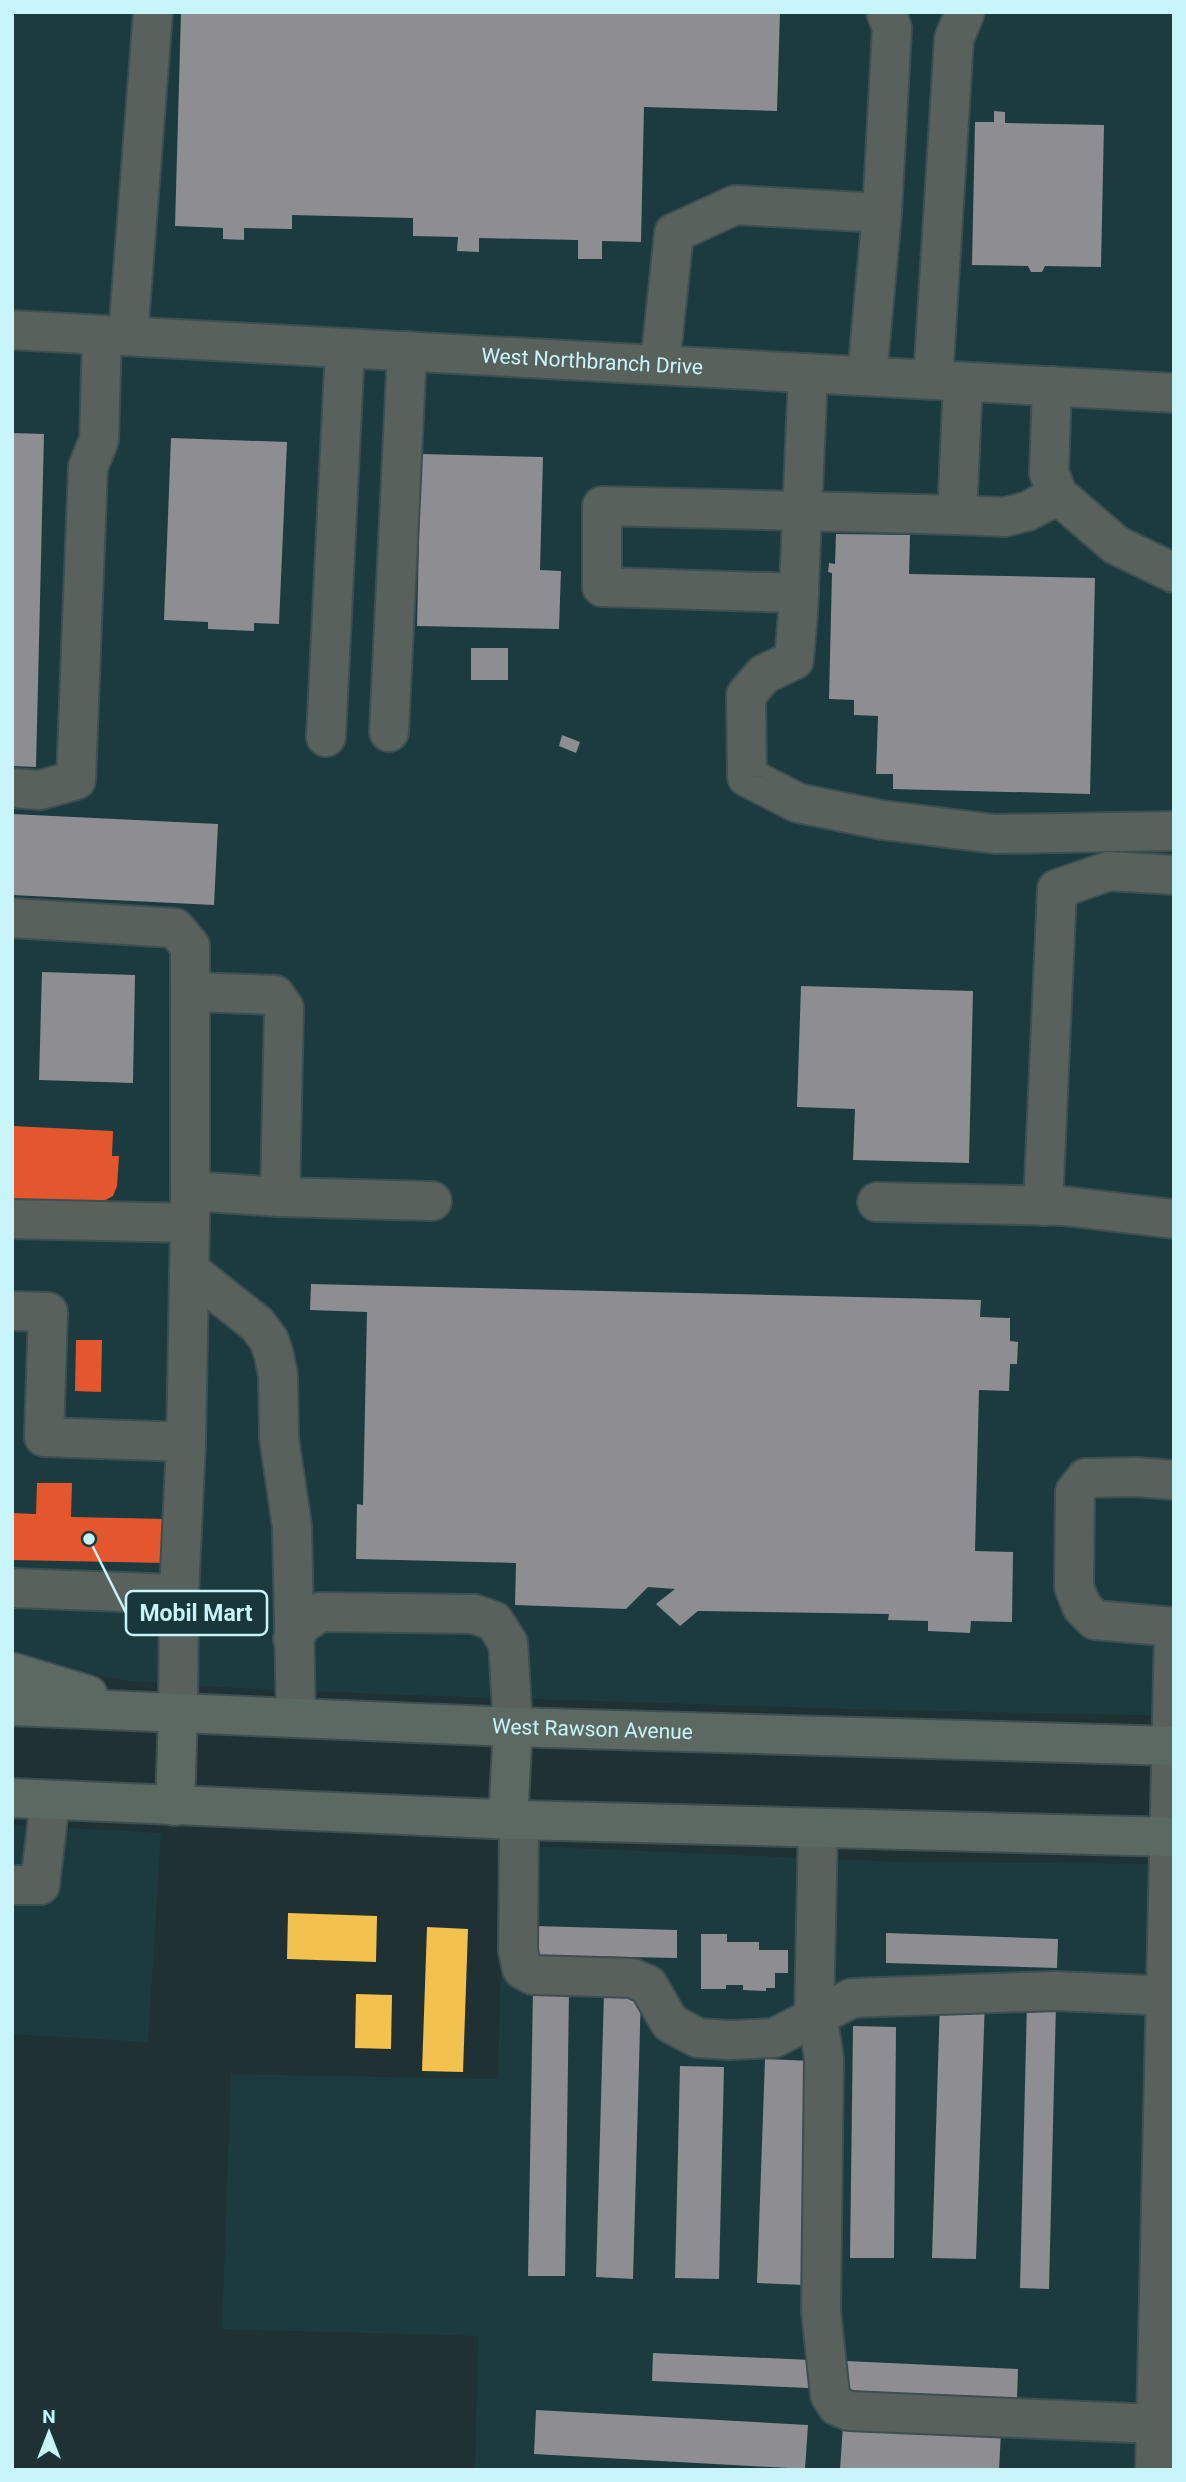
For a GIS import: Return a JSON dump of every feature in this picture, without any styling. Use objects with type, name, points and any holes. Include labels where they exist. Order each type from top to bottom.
[{"type":"main road","points":[[12,1672],[136,1710]]},
{"type":"main road","name":"West Rawson Avenue","points":[[12,1706],[513,1727],[1172,1746]]},
{"type":"main road","points":[[175,1806],[178,1713]]},
{"type":"main road","points":[[513,1727],[514,1820]]},
{"type":"main road","points":[[12,1798],[514,1820],[1172,1837]]},
{"type":"street","points":[[12,788],[40,790],[76,780],[88,467],[99,440],[115,336],[153,12]]},
{"type":"street","points":[[867,376],[882,213],[892,28],[886,12]]},
{"type":"street","points":[[957,515],[948,381],[954,39],[965,12]]},
{"type":"street","points":[[660,365],[674,233],[735,205],[882,213]]},
{"type":"street","name":"West Northbranch Drive","points":[[12,330],[1174,393]]},
{"type":"street","points":[[326,737],[345,348]]},
{"type":"street","points":[[388,732],[407,351]]},
{"type":"street","points":[[808,373],[794,660],[764,674],[746,695],[747,776],[798,803],[883,820],[995,834],[1174,831]]},
{"type":"street","points":[[1052,386],[1049,472],[1058,495],[1116,545],[1174,573]]},
{"type":"street","points":[[799,593],[602,587],[602,506],[1005,517],[1028,512],[1058,495]]},
{"type":"street","points":[[1043,1206],[1057,889],[1109,871],[1174,875]]},
{"type":"street","points":[[12,918],[175,928],[190,946],[187,1442],[179,1594],[178,1713]]},
{"type":"street","points":[[190,992],[275,995],[284,1008],[280,1197]]},
{"type":"street","points":[[12,1219],[190,1207],[280,1197],[432,1201]]},
{"type":"street","points":[[877,1202],[1064,1206],[1174,1219]]},
{"type":"street","points":[[189,1270],[257,1324],[269,1340],[274,1356],[278,1375],[279,1438],[292,1526],[296,1718]]},
{"type":"street","points":[[12,1311],[48,1312],[28,1437],[187,1442]]},
{"type":"street","points":[[1174,1480],[1136,1477],[1086,1478],[1074,1492],[1074,1587],[1082,1606],[1095,1620],[1174,1627]]},
{"type":"street","points":[[12,1588],[179,1594]]},
{"type":"street","points":[[293,1639],[301,1625],[320,1612],[474,1614],[494,1620],[509,1643],[513,1727]]},
{"type":"street","points":[[1155,2470],[1170,1996],[1174,1633]]},
{"type":"street","points":[[12,1885],[40,1885],[50,1800]]},
{"type":"street","points":[[514,1820],[518,1951],[522,1969],[533,1975],[632,1978],[648,1985],[670,2023],[698,2038],[774,2038],[852,1998],[1056,1991],[1170,1996]]},
{"type":"street","points":[[817,1828],[814,2016],[824,2059],[821,2311],[830,2395],[837,2406],[849,2411],[1156,2424]]},
{"type":"shaded area","points":[[12,12],[1174,12],[1174,1716],[847,1709],[214,1687],[130,1681],[12,1660]]},
{"type":"shaded area","points":[[12,1825],[161,1833],[148,2042],[12,2034]]},
{"type":"shaded area","points":[[504,1845],[900,1862],[1174,1864],[1174,2470],[475,2470],[478,2336],[222,2329],[231,2074],[498,2079]]},
{"type":"building: Homes","points":[[288,1913],[377,1916],[376,1962],[287,1959]]},
{"type":"building: Homes","points":[[427,1927],[468,1929],[463,2072],[422,2071]]},
{"type":"building: Homes","points":[[356,1994],[392,1995],[391,2049],[355,2048]]},
{"type":"building: Shops","points":[[12,1126],[113,1131],[112,1156],[119,1156],[117,1186],[113,1196],[100,1203],[12,1199]]},
{"type":"building: Shops","points":[[76,1340],[102,1340],[101,1392],[75,1391]]},
{"type":"building: Shops","points":[[37,1483],[72,1483],[71,1517],[167,1519],[165,1563],[12,1560],[12,1513],[36,1514]]},
{"type":"building: Industry","points":[[181,12],[780,12],[777,111],[644,107],[641,242],[602,241],[602,259],[578,259],[578,240],[479,238],[479,252],[457,251],[458,237],[413,236],[413,218],[292,215],[292,229],[244,228],[244,240],[223,239],[223,228],[175,226]]},
{"type":"building: Industry","points":[[994,111],[1005,112],[1005,123],[1104,125],[1101,267],[1045,266],[1042,272],[1031,272],[1028,266],[972,265],[975,122],[994,122]]},
{"type":"building: Industry","points":[[12,433],[44,434],[36,767],[12,766]]},
{"type":"building: Industry","points":[[171,438],[287,442],[279,624],[254,623],[254,631],[208,629],[208,622],[164,620]]},
{"type":"building: Industry","points":[[421,454],[543,457],[540,570],[561,571],[559,629],[417,626]]},
{"type":"building: Industry","points":[[836,534],[910,535],[909,574],[1095,578],[1090,794],[893,789],[893,774],[876,774],[878,716],[854,715],[854,700],[829,699],[832,573],[828,572],[829,563],[835,564]]},
{"type":"building: Industry","points":[[471,648],[508,648],[508,680],[471,680]]},
{"type":"building: Industry","points":[[562,735],[580,742],[576,753],[559,746]]},
{"type":"building: Industry","points":[[12,814],[218,824],[214,905],[12,895]]},
{"type":"building: Industry","points":[[42,972],[135,975],[133,1083],[39,1080]]},
{"type":"building: Industry","points":[[801,986],[973,991],[969,1163],[853,1160],[855,1109],[797,1107]]},
{"type":"building: Industry","points":[[311,1284],[981,1300],[980,1317],[1010,1318],[1010,1341],[1018,1342],[1017,1364],[1010,1364],[1009,1391],[979,1390],[975,1551],[1013,1552],[1012,1622],[971,1621],[970,1633],[928,1631],[928,1621],[888,1620],[889,1614],[698,1611],[680,1626],[656,1604],[675,1589],[648,1587],[626,1609],[515,1605],[516,1563],[356,1559],[357,1504],[363,1505],[367,1312],[310,1310]]},
{"type":"building: Industry","points":[[534,1926],[677,1930],[677,1958],[534,1955]]},
{"type":"building: Industry","points":[[886,1933],[1058,1939],[1057,1968],[886,1963]]},
{"type":"building: Industry","points":[[701,1934],[727,1934],[727,1942],[759,1942],[759,1950],[788,1950],[788,1973],[775,1973],[775,1988],[766,1988],[766,1991],[743,1990],[743,1985],[726,1985],[726,1989],[701,1989]]},
{"type":"building: Industry","points":[[533,1990],[569,1991],[565,2276],[528,2276]]},
{"type":"building: Industry","points":[[604,1992],[641,1993],[633,2279],[596,2277]]},
{"type":"building: Industry","points":[[940,1999],[985,2000],[976,2259],[932,2258]]},
{"type":"building: Industry","points":[[1027,2002],[1056,2003],[1049,2289],[1020,2288]]},
{"type":"building: Industry","points":[[853,2026],[896,2027],[894,2258],[850,2258]]},
{"type":"building: Industry","points":[[765,2059],[812,2061],[804,2285],[757,2283]]},
{"type":"building: Industry","points":[[680,2066],[724,2067],[719,2279],[675,2278]]},
{"type":"building: Industry","points":[[653,2353],[811,2360],[809,2388],[652,2381]]},
{"type":"building: Industry","points":[[846,2361],[1018,2369],[1017,2399],[844,2390]]},
{"type":"building: Industry","points":[[536,2410],[808,2425],[805,2469],[534,2454]]},
{"type":"building: Industry","points":[[843,2425],[1001,2432],[999,2470],[840,2470]]},
{"type":"place","name":"Mobil Mart","points":[[89,1539]]}]
